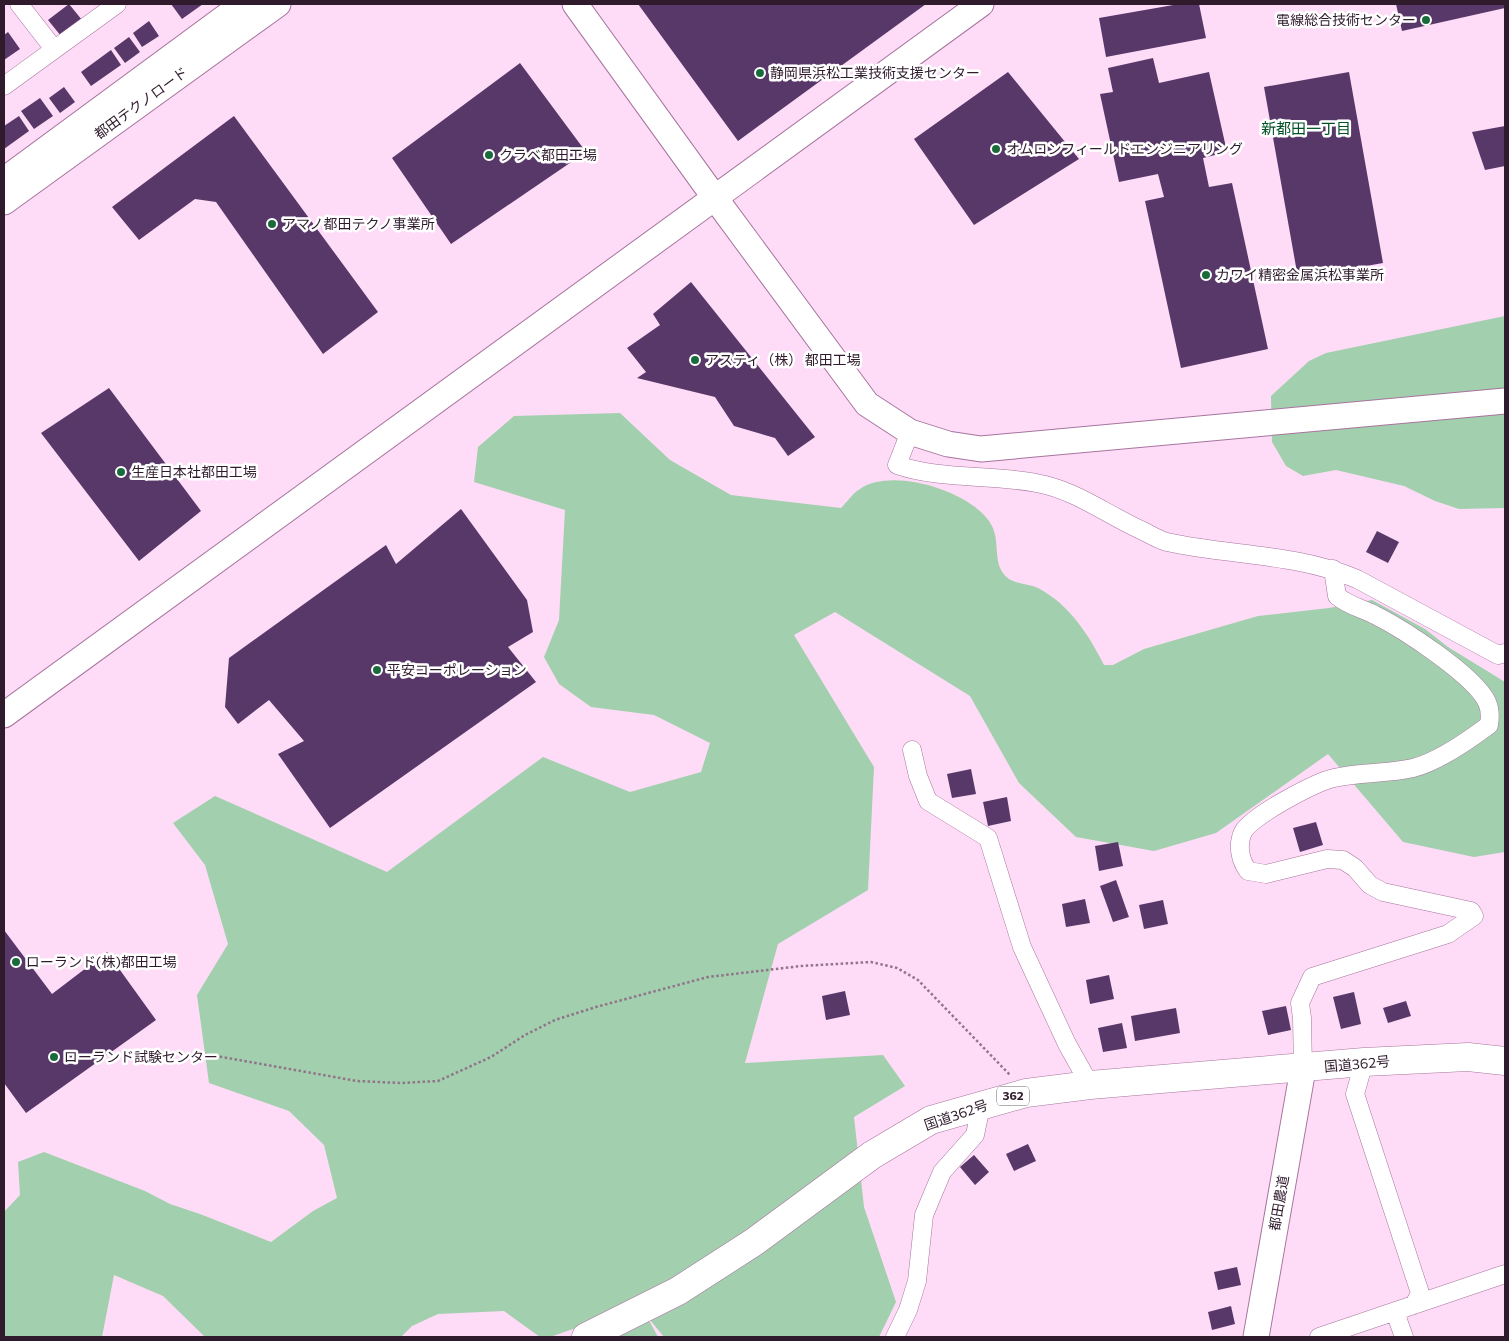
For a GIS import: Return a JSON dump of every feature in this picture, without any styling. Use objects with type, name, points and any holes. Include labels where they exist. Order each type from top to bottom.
[{"type":"highway","name":"国道362号","points":[[586,1337],[678,1292],[754,1242],[872,1154],[931,1120],[1026,1093],[1090,1085],[1302,1069],[1364,1062],[1468,1057],[1505,1061]]},
{"type":"street","points":[[19,4],[54,49]]},
{"type":"street","points":[[4,86],[117,4]]},
{"type":"street","name":"都田テクノロード","points":[[4,180],[243,4]]},
{"type":"street","name":"都田テクノロード","points":[[4,202],[278,4]]},
{"type":"street","points":[[575,4],[867,404],[910,432],[948,444],[981,449],[1505,401]]},
{"type":"street","points":[[4,715],[981,4]]},
{"type":"street","points":[[910,432],[897,465],[918,472],[1037,483],[1081,497],[1125,523],[1165,542],[1228,552],[1258,554],[1333,569],[1357,579],[1498,655],[1505,653]]},
{"type":"street","points":[[1302,1069],[1302,1018],[1300,1003],[1312,977],[1448,934],[1474,916],[1471,911],[1383,892],[1370,885],[1356,868],[1343,860],[1327,860],[1266,874],[1248,871],[1241,861],[1240,842],[1244,830],[1262,816],[1316,783],[1359,773],[1414,768],[1433,760],[1476,735],[1489,725],[1490,719],[1488,703],[1470,682],[1397,626],[1371,612],[1346,603],[1337,596],[1333,569]]},
{"type":"street","points":[[912,750],[918,776],[928,801],[988,838],[1022,947],[1064,1036],[1090,1085]]},
{"type":"street","points":[[1364,1062],[1355,1094],[1420,1292],[1414,1306]]},
{"type":"street","name":"都田農道","points":[[1256,1337],[1302,1069]]},
{"type":"street","points":[[895,1337],[908,1310],[917,1281],[924,1215],[942,1172],[975,1135],[981,1106]]},
{"type":"street","points":[[1319,1337],[1505,1274]]},
{"type":"street","points":[[1395,1312],[1404,1337]]},
{"type":"path","points":[[205,1054],[357,1081],[401,1083],[438,1081],[490,1057],[555,1020],[596,1007],[708,978],[801,966],[871,962],[897,968],[918,980],[1026,1093]]},
{"type":"green space","points":[[1505,316],[1505,508],[1459,509],[1435,501],[1404,486],[1336,470],[1303,476],[1286,466],[1272,442],[1271,396],[1309,361],[1326,353]]},
{"type":"green space","points":[[620,413],[670,460],[731,495],[841,508],[860,489],[874,483],[892,480],[932,486],[951,493],[969,503],[983,514],[992,526],[995,533],[998,561],[1003,574],[1012,581],[1038,588],[1069,611],[1085,632],[1104,665],[1113,665],[1144,649],[1258,616],[1329,608],[1372,600],[1425,629],[1448,647],[1505,682],[1505,852],[1474,857],[1403,842],[1328,754],[1216,833],[1154,851],[1076,837],[1019,783],[970,696],[835,612],[794,635],[874,767],[868,890],[778,944],[745,1063],[883,1055],[905,1086],[854,1117],[864,1207],[896,1302],[879,1337],[664,1337],[646,1315],[658,1337],[595,1337],[596,1321],[550,1337],[540,1337],[504,1311],[438,1314],[412,1326],[401,1337],[205,1337],[163,1296],[114,1275],[102,1337],[4,1337],[4,1212],[20,1195],[18,1162],[44,1152],[145,1191],[170,1204],[271,1242],[313,1211],[337,1198],[324,1145],[289,1111],[209,1083],[197,995],[228,944],[205,865],[173,823],[215,796],[387,872],[543,757],[630,792],[701,772],[710,743],[654,715],[591,707],[559,684],[544,657],[559,620],[565,510],[474,482],[478,447],[514,416]]},
{"type":"building","points":[[69,4],[82,20],[61,36],[48,20]]},
{"type":"building","points":[[171,4],[203,4],[182,19]]},
{"type":"building","name":"静岡県浜松工業技術支援センター","points":[[638,4],[926,4],[738,141]]},
{"type":"building","points":[[1179,4],[1199,4],[1206,38],[1106,57],[1099,18]]},
{"type":"building","name":"電線総合技術センター","points":[[1396,4],[1505,4],[1505,8],[1402,31]]},
{"type":"building","points":[[149,21],[159,36],[142,47],[133,33]]},
{"type":"building","points":[[8,32],[20,49],[4,60],[4,35]]},
{"type":"building","points":[[129,37],[140,52],[125,63],[114,48]]},
{"type":"building","points":[[111,50],[121,65],[91,86],[81,72]]},
{"type":"building","name":"カワイ精密金属浜松事業所","points":[[1153,58],[1159,83],[1209,72],[1227,152],[1203,158],[1209,187],[1232,183],[1268,349],[1181,368],[1145,201],[1164,197],[1158,174],[1119,182],[1100,94],[1113,92],[1108,68]]},
{"type":"building","name":"クラベ都田工場","points":[[520,63],[586,152],[451,244],[392,158]]},
{"type":"building","name":"オムロンフィールドエンジニアリング","points":[[1008,72],[1079,159],[974,225],[914,139]]},
{"type":"building","points":[[1349,72],[1383,263],[1298,278],[1264,87]]},
{"type":"building","points":[[64,87],[75,102],[60,113],[49,98]]},
{"type":"building","points":[[40,98],[53,116],[34,129],[21,111]]},
{"type":"building","points":[[19,116],[29,131],[4,149],[4,126]]},
{"type":"building","name":"アマノ都田テクノ事業所","points":[[234,116],[378,312],[323,354],[216,202],[195,199],[139,240],[112,207]]},
{"type":"building","points":[[1505,126],[1505,166],[1485,170],[1472,132]]},
{"type":"building","name":"アスティ（株） 都田工場","points":[[691,282],[815,437],[788,456],[775,438],[734,426],[715,397],[637,378],[646,372],[627,348],[660,325],[653,314]]},
{"type":"building","name":"生産日本社都田工場","points":[[109,388],[201,511],[139,561],[41,433]]},
{"type":"building","name":"平安コーポレーション","points":[[461,509],[527,600],[533,632],[508,647],[536,682],[330,828],[278,754],[304,741],[269,700],[238,724],[225,707],[229,658],[386,545],[396,564]]},
{"type":"building","points":[[1377,531],[1399,542],[1388,563],[1366,552]]},
{"type":"building","points":[[971,769],[976,794],[952,798],[947,774]]},
{"type":"building","points":[[1007,797],[1011,821],[988,826],[983,802]]},
{"type":"building","points":[[1316,822],[1323,845],[1300,852],[1293,828]]},
{"type":"building","points":[[1118,842],[1123,866],[1099,871],[1095,846]]},
{"type":"building","points":[[1116,880],[1129,917],[1113,922],[1100,886]]},
{"type":"building","points":[[1085,899],[1090,923],[1066,927],[1062,904]]},
{"type":"building","points":[[1163,900],[1168,924],[1144,929],[1139,905]]},
{"type":"building","name":"ローランド試験センター","points":[[4,930],[52,994],[107,952],[156,1020],[26,1113],[4,1083]]},
{"type":"building","points":[[1109,975],[1114,999],[1090,1004],[1086,980]]},
{"type":"building","points":[[845,991],[850,1015],[826,1020],[822,996]]},
{"type":"building","points":[[1354,992],[1361,1024],[1341,1029],[1333,997]]},
{"type":"building","points":[[1406,1001],[1411,1016],[1388,1023],[1383,1008]]},
{"type":"building","points":[[1286,1006],[1291,1030],[1268,1035],[1262,1011]]},
{"type":"building","points":[[1176,1008],[1180,1033],[1135,1041],[1131,1016]]},
{"type":"building","points":[[1122,1023],[1127,1048],[1103,1052],[1098,1028]]},
{"type":"building","points":[[1028,1144],[1036,1161],[1014,1171],[1006,1154]]},
{"type":"building","points":[[974,1155],[989,1172],[975,1185],[960,1167]]},
{"type":"building","points":[[1237,1267],[1241,1285],[1218,1290],[1214,1272]]},
{"type":"building","points":[[1231,1306],[1235,1324],[1212,1330],[1208,1312]]},
{"type":"place","name":"電線総合技術センター","points":[[1426,20]]},
{"type":"place","name":"静岡県浜松工業技術支援センター","points":[[760,73]]},
{"type":"place","name":"オムロンフィールドエンジニアリング","points":[[996,149]]},
{"type":"place","name":"クラベ都田工場","points":[[489,155]]},
{"type":"place","name":"アマノ都田テクノ事業所","points":[[272,224]]},
{"type":"place","name":"カワイ精密金属浜松事業所","points":[[1206,275]]},
{"type":"place","name":"アスティ（株） 都田工場","points":[[695,360]]},
{"type":"place","name":"生産日本社都田工場","points":[[121,472]]},
{"type":"place","name":"平安コーポレーション","points":[[377,670]]},
{"type":"place","name":"ローランド(株)都田工場","points":[[16,962]]},
{"type":"place","name":"ローランド試験センター","points":[[54,1057]]},
{"type":"district","name":"新都田一丁目","points":[[1306,129]]}]
